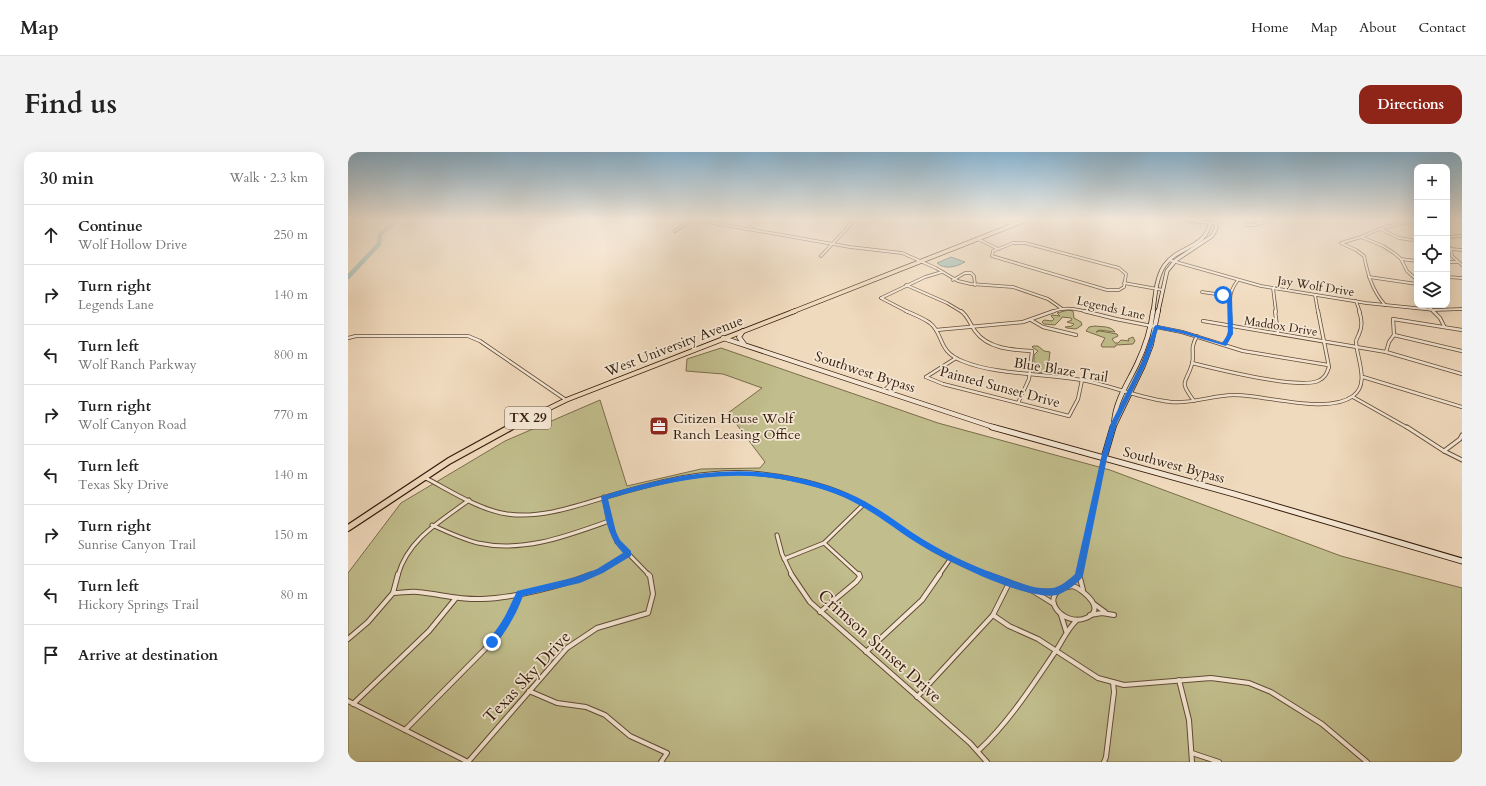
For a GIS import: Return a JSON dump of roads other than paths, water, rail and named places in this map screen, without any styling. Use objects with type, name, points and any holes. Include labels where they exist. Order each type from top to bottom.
[{"type":"main road","name":"West University Avenue","points":[[348,528],[424,477],[483,441],[566,400],[954,248]]},
{"type":"street","points":[[821,256],[829,248]]},
{"type":"street","points":[[874,248],[897,251],[922,261],[953,280],[975,285],[1000,285],[1013,287],[1048,299],[1061,308]]},
{"type":"street","points":[[998,249],[992,253],[993,257],[1107,290],[1121,289],[1124,283],[1126,274],[1119,268],[1045,248]]},
{"type":"street","points":[[1083,590],[1079,576],[1115,414],[1123,390],[1143,350],[1151,326],[1161,271],[1169,260],[1187,248]]},
{"type":"street","points":[[1114,423],[1148,354],[1156,327],[1167,271],[1174,262],[1195,248]]},
{"type":"street","points":[[1353,248],[1364,256],[1369,277],[1377,296],[1385,305]]},
{"type":"street","points":[[1386,248],[1401,259],[1414,261]]},
{"type":"street","points":[[1462,250],[1451,249],[1452,256],[1462,265]]},
{"type":"street","points":[[1401,259],[1405,269],[1412,276]]},
{"type":"street","name":"Jay Wolf Drive","points":[[1169,260],[1238,280],[1273,288],[1356,302],[1432,310],[1462,309]]},
{"type":"street","points":[[1450,262],[1458,262]]},
{"type":"street","points":[[906,286],[925,277],[942,272]]},
{"type":"street","points":[[953,280],[965,273],[971,273],[974,276],[975,285]]},
{"type":"street","points":[[1369,277],[1414,284]]},
{"type":"street","points":[[1450,277],[1462,278]]},
{"type":"street","points":[[1224,345],[1230,334],[1231,326],[1231,288],[1238,280]]},
{"type":"street","points":[[1124,283],[1163,290]]},
{"type":"street","points":[[906,286],[958,308],[969,318],[978,335],[991,343],[1009,348],[1032,351],[1028,383],[1018,403]]},
{"type":"street","name":"Blue Blaze Trail","points":[[906,286],[881,298],[925,319],[936,330],[943,349],[956,358],[997,370],[1082,380],[1167,401],[1184,402],[1234,395],[1316,404],[1336,402],[1353,396]]},
{"type":"street","points":[[1273,288],[1278,334]]},
{"type":"street","points":[[1202,292],[1230,296]]},
{"type":"street","points":[[1192,363],[1284,382],[1302,384],[1313,383],[1323,379],[1328,373],[1328,365],[1315,295]]},
{"type":"street","points":[[1356,302],[1363,324],[1362,330],[1356,340],[1363,377],[1361,386],[1353,396],[1401,423],[1444,451],[1462,460]]},
{"type":"street","name":"Legends Lane","points":[[936,330],[1031,320],[1061,308],[1081,309],[1110,318],[1197,336],[1247,352],[1328,365]]},
{"type":"street","points":[[1432,310],[1440,318],[1444,326]]},
{"type":"street","points":[[1386,352],[1389,342],[1394,335],[1393,319],[1462,330]]},
{"type":"street","points":[[1031,320],[1043,328],[1076,335]]},
{"type":"street","name":"Maddox Drive","points":[[1203,321],[1386,352],[1462,374]]},
{"type":"street","points":[[744,344],[739,335],[745,330]]},
{"type":"street","points":[[1394,335],[1462,351]]},
{"type":"street","points":[[348,338],[356,336],[468,336],[480,341],[566,400]]},
{"type":"street","points":[[1194,401],[1186,390],[1184,384],[1185,377],[1192,363],[1192,346],[1197,336]]},
{"type":"street","name":"Southwest Bypass","points":[[723,338],[976,422],[1241,496],[1462,561]]},
{"type":"street","name":"Painted Sunset Drive","points":[[956,358],[926,377],[943,384],[1069,416],[1078,399],[1082,380]]},
{"type":"street","points":[[1363,377],[1387,383],[1426,397],[1462,407]]},
{"type":"street","points":[[1444,451],[1460,439],[1462,435]]},
{"type":"street","points":[[424,477],[495,512],[525,516],[557,511],[670,480],[698,476],[732,473],[760,474],[796,480],[837,491],[864,504],[923,543],[951,558],[981,572],[1033,591],[1054,604],[1061,614],[1066,630]]},
{"type":"street","name":"Texas Sky Drive","points":[[468,762],[567,648],[585,634],[602,626],[640,617],[648,613],[653,594],[650,576],[617,542],[609,521],[604,497]]},
{"type":"street","points":[[348,639],[368,622],[393,593],[400,567],[409,550],[420,536],[432,525],[469,500]]},
{"type":"street","points":[[784,559],[824,543],[864,504]]},
{"type":"street","points":[[432,525],[462,538],[484,544],[523,546],[548,542],[609,521]]},
{"type":"street","name":"Crimson Sunset Drive","points":[[777,535],[784,559],[797,586],[810,602],[918,697],[988,762]]},
{"type":"street","points":[[820,612],[860,577],[858,573],[824,543]]},
{"type":"street","points":[[393,593],[416,592],[456,598],[481,599],[507,597],[577,580],[600,571],[628,553]]},
{"type":"street","points":[[866,652],[922,600],[951,558]]},
{"type":"street","points":[[1054,604],[1053,599],[1056,592],[1063,587],[1068,586],[1079,576]]},
{"type":"street","points":[[918,697],[994,615],[1009,582]]},
{"type":"street","points":[[1061,614],[1068,618],[1077,620],[1085,619],[1094,609],[1090,596],[1083,590],[1068,586]]},
{"type":"street","points":[[1033,591],[1056,592]]},
{"type":"street","points":[[405,730],[504,628],[513,613],[520,594]]},
{"type":"street","points":[[353,704],[429,631],[456,598]]},
{"type":"street","points":[[1093,603],[1114,616]]},
{"type":"street","points":[[1090,615],[1107,613]]},
{"type":"street","points":[[994,615],[1009,626],[1038,639],[1098,678],[1124,685],[1211,678],[1249,683],[1271,692],[1322,724],[1366,762]]},
{"type":"street","points":[[978,752],[1004,725],[1056,652],[1061,644],[1066,630],[1077,620]]},
{"type":"street","points":[[1179,680],[1186,699],[1192,731],[1192,762]]},
{"type":"street","points":[[1104,762],[1106,757],[1114,692],[1113,682]]},
{"type":"street","points":[[529,691],[557,703],[586,707],[605,715],[630,736],[667,753],[661,762]]},
{"type":"street","points":[[348,701],[468,762]]},
{"type":"street","points":[[1192,753],[1219,762]]},
{"type":"water","points":[[951,257],[965,262],[951,267],[943,266],[937,263]]},
{"type":"waterway","points":[[348,277],[375,248]]},
{"type":"place","name":"Citizen House Wolf Ranch Leasing Office","points":[[659,426]]}]
